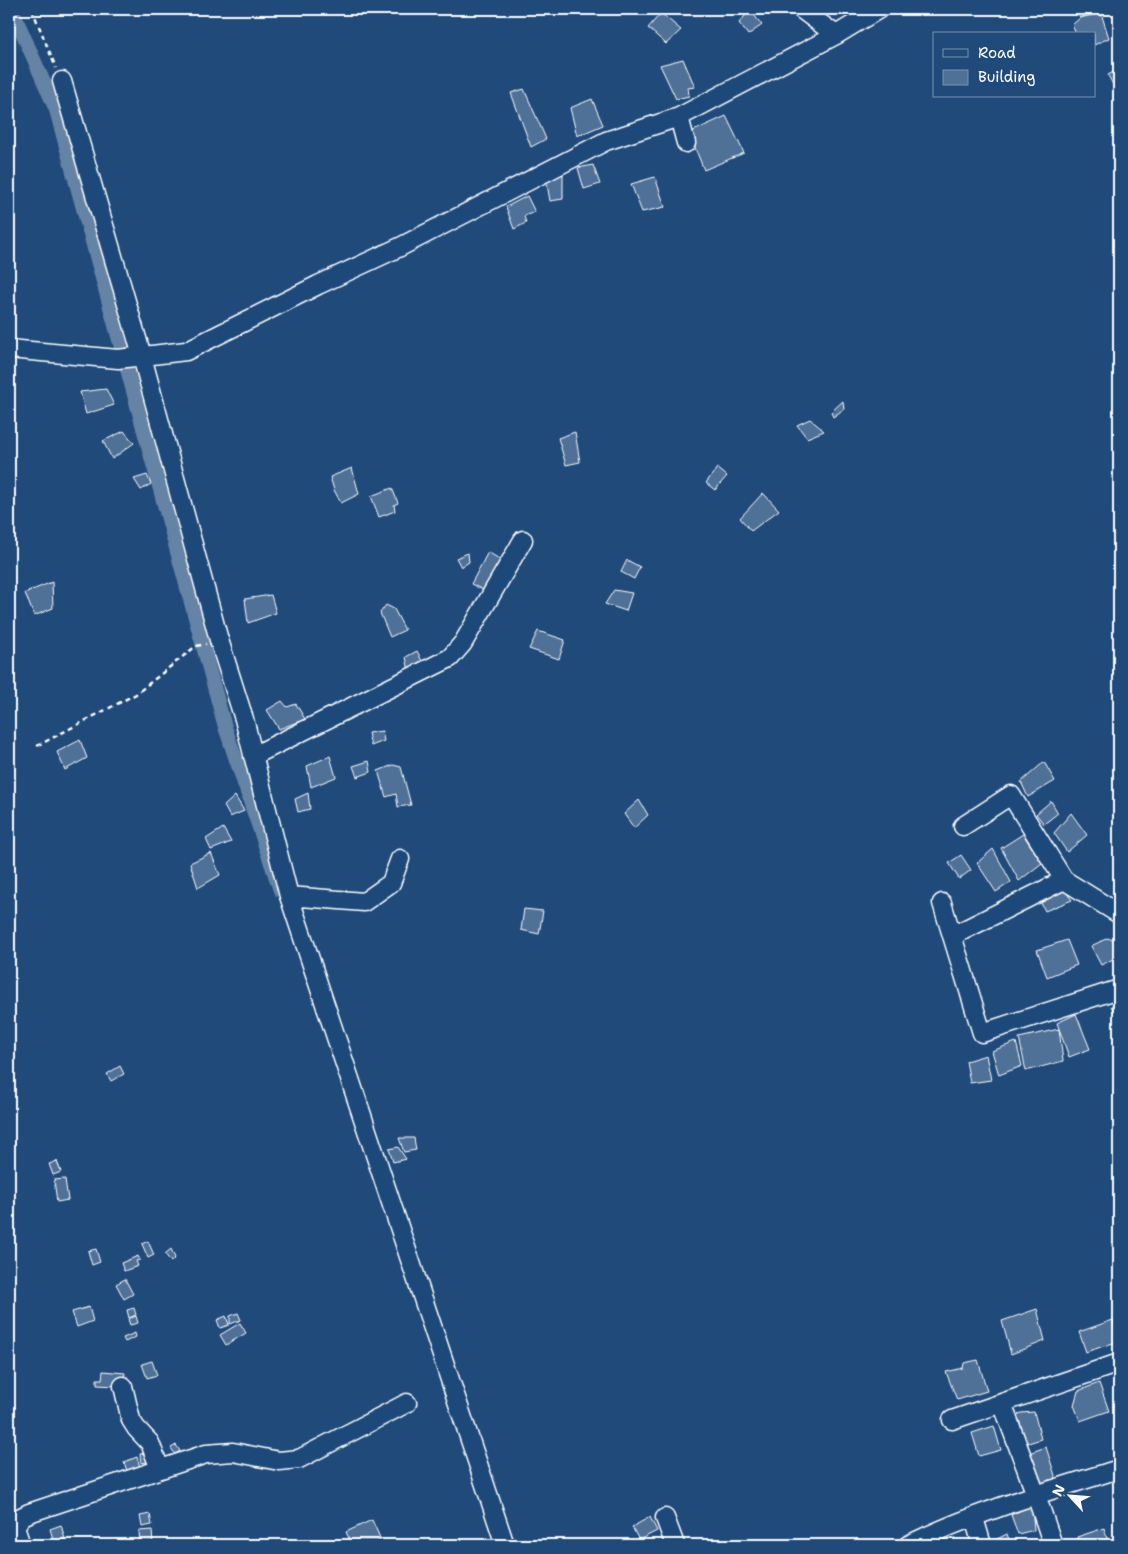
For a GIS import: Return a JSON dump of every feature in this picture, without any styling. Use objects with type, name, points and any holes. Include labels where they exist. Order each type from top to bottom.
[{"type":"street","points":[[801,9],[836,35]]},
{"type":"street","points":[[9,349],[118,359],[186,351],[318,285],[400,247],[606,141],[679,117],[836,35],[878,9]]},
{"type":"street","points":[[62,81],[219,640],[244,719],[289,896],[506,1545]]},
{"type":"street","points":[[679,117],[686,143]]},
{"type":"street","points":[[253,756],[450,658],[463,644],[523,540]]},
{"type":"street","points":[[963,826],[1011,794],[1064,880],[1119,914]]},
{"type":"street","points":[[289,896],[364,902],[391,883],[400,859]]},
{"type":"street","points":[[952,936],[1064,880]]},
{"type":"street","points":[[942,902],[982,1033],[1119,989]]},
{"type":"street","points":[[952,1420],[1119,1363]]},
{"type":"street","points":[[123,1386],[131,1420],[150,1444],[160,1469]]},
{"type":"street","points":[[20,1545],[15,1528],[21,1517],[29,1513],[206,1454],[233,1452],[279,1461],[299,1459],[407,1403]]},
{"type":"street","points":[[1002,1403],[1053,1545]]},
{"type":"street","points":[[908,1545],[925,1541],[974,1518],[1036,1495],[1119,1469]]},
{"type":"street","points":[[665,1518],[675,1545]]},
{"type":"street","points":[[974,1518],[982,1545]]},
{"type":"path","points":[[32,9],[62,81]]},
{"type":"path","points":[[37,746],[136,694],[196,646]]},
{"type":"building","points":[[1075,9],[1097,9],[1080,18]]},
{"type":"building","points":[[750,10],[762,25],[748,35],[739,23]]},
{"type":"building","points":[[661,13],[681,30],[666,44],[648,28]]},
{"type":"building","points":[[1101,13],[1109,38],[1096,44],[1096,32],[1075,32],[1072,25],[1080,18]]},
{"type":"building","points":[[683,59],[695,87],[688,88],[689,96],[676,99],[660,65]]},
{"type":"building","points":[[1119,69],[1119,84],[1114,87],[1108,75]]},
{"type":"building","points":[[524,89],[546,139],[531,147],[511,93]]},
{"type":"building","points":[[592,99],[603,125],[577,136],[570,108]]},
{"type":"building","points":[[726,116],[744,153],[704,170],[689,133]]},
{"type":"building","points":[[593,165],[600,184],[584,189],[578,168]]},
{"type":"building","points":[[563,171],[563,199],[550,201],[546,178]]},
{"type":"building","points":[[655,177],[665,207],[642,212],[631,184]]},
{"type":"building","points":[[527,196],[535,212],[524,216],[526,223],[514,229],[506,207]]},
{"type":"building","points":[[106,389],[114,405],[86,414],[80,392]]},
{"type":"building","points":[[843,401],[844,409],[833,417],[831,412]]},
{"type":"building","points":[[810,419],[824,431],[807,438],[797,425]]},
{"type":"building","points":[[124,431],[134,443],[112,459],[103,441]]},
{"type":"building","points":[[575,432],[580,462],[566,465],[558,438]]},
{"type":"building","points":[[352,468],[359,494],[341,503],[330,477]]},
{"type":"building","points":[[717,468],[727,476],[715,490],[706,483]]},
{"type":"building","points":[[147,475],[151,484],[141,490],[134,479]]},
{"type":"building","points":[[392,488],[398,503],[394,505],[395,511],[379,517],[371,496]]},
{"type":"building","points":[[763,493],[779,510],[751,531],[740,518]]},
{"type":"building","points":[[488,552],[504,562],[487,592],[471,584]]},
{"type":"building","points":[[468,553],[469,562],[461,567],[456,558]]},
{"type":"building","points":[[627,560],[640,567],[634,579],[621,572]]},
{"type":"building","points":[[52,582],[53,608],[34,616],[25,593]]},
{"type":"building","points":[[614,590],[632,593],[626,611],[605,604]]},
{"type":"building","points":[[271,595],[276,613],[248,623],[245,599]]},
{"type":"building","points":[[386,605],[394,609],[405,630],[390,637],[380,613]]},
{"type":"building","points":[[538,631],[565,640],[559,659],[529,649]]},
{"type":"building","points":[[417,651],[423,663],[409,671],[406,657]]},
{"type":"building","points":[[282,701],[287,707],[296,704],[305,719],[279,729],[267,710]]},
{"type":"building","points":[[382,731],[384,741],[371,746],[368,733]]},
{"type":"building","points":[[80,740],[87,758],[65,770],[57,752]]},
{"type":"building","points":[[330,756],[336,777],[311,787],[307,766]]},
{"type":"building","points":[[369,761],[371,772],[357,777],[353,766]]},
{"type":"building","points":[[1044,762],[1055,781],[1028,797],[1021,782]]},
{"type":"building","points":[[393,765],[401,767],[411,805],[398,807],[396,794],[386,797],[378,771]]},
{"type":"building","points":[[308,793],[310,809],[298,812],[295,799]]},
{"type":"building","points":[[235,796],[244,811],[230,817],[224,806]]},
{"type":"building","points":[[639,800],[648,815],[634,828],[624,814]]},
{"type":"building","points":[[1051,801],[1058,813],[1044,824],[1036,814]]},
{"type":"building","points":[[1071,813],[1087,835],[1067,852],[1054,833]]},
{"type":"building","points":[[223,828],[231,842],[211,850],[206,839]]},
{"type":"building","points":[[1023,834],[1042,863],[1019,881],[1001,848]]},
{"type":"building","points":[[993,849],[1011,882],[996,892],[977,863]]},
{"type":"building","points":[[211,853],[220,875],[198,888],[190,863]]},
{"type":"building","points":[[961,855],[971,870],[959,879],[949,863]]},
{"type":"building","points":[[1062,887],[1072,900],[1045,911],[1039,899]]},
{"type":"building","points":[[524,909],[543,911],[539,934],[521,930]]},
{"type":"building","points":[[1108,938],[1119,943],[1119,956],[1101,965],[1091,946]]},
{"type":"building","points":[[1067,940],[1077,965],[1047,977],[1037,950]]},
{"type":"building","points":[[1119,1002],[1119,1021],[1111,1006]]},
{"type":"building","points":[[1076,1014],[1090,1049],[1069,1057],[1057,1023]]},
{"type":"building","points":[[1059,1029],[1063,1061],[1026,1071],[1019,1038]]},
{"type":"building","points":[[1016,1042],[1022,1066],[999,1075],[992,1051]]},
{"type":"building","points":[[986,1055],[991,1080],[970,1083],[966,1061]]},
{"type":"building","points":[[120,1066],[124,1074],[111,1081],[107,1074]]},
{"type":"building","points":[[399,1138],[414,1138],[416,1150],[404,1152]]},
{"type":"building","points":[[398,1147],[406,1159],[393,1162],[389,1149]]},
{"type":"building","points":[[57,1161],[61,1172],[53,1175],[49,1164]]},
{"type":"building","points":[[65,1179],[68,1200],[57,1202],[54,1180]]},
{"type":"building","points":[[148,1241],[154,1255],[148,1258],[142,1244]]},
{"type":"building","points":[[96,1249],[100,1262],[92,1265],[88,1251]]},
{"type":"building","points":[[171,1249],[175,1258],[171,1262],[165,1254]]},
{"type":"building","points":[[138,1256],[140,1260],[136,1261],[138,1266],[124,1271],[121,1263]]},
{"type":"building","points":[[125,1279],[133,1294],[124,1299],[116,1284]]},
{"type":"building","points":[[89,1307],[93,1321],[77,1327],[72,1312]]},
{"type":"building","points":[[134,1308],[136,1315],[129,1318],[127,1310]]},
{"type":"building","points":[[1037,1309],[1045,1341],[1011,1354],[1002,1321]]},
{"type":"building","points":[[238,1313],[241,1320],[230,1324],[230,1316]]},
{"type":"building","points":[[136,1316],[138,1323],[130,1325],[128,1319]]},
{"type":"building","points":[[226,1316],[229,1325],[220,1328],[217,1320]]},
{"type":"building","points":[[1113,1320],[1119,1341],[1086,1352],[1079,1332]]},
{"type":"building","points":[[240,1323],[246,1333],[226,1345],[220,1335]]},
{"type":"building","points":[[135,1333],[136,1337],[125,1342],[123,1338]]},
{"type":"building","points":[[978,1360],[987,1391],[957,1400],[946,1372],[963,1368],[964,1363]]},
{"type":"building","points":[[152,1361],[157,1375],[147,1378],[142,1364]]},
{"type":"building","points":[[103,1371],[125,1373],[124,1380],[117,1379],[116,1386],[97,1385],[97,1379],[102,1379]]},
{"type":"building","points":[[1099,1383],[1109,1411],[1080,1421],[1074,1405],[1078,1391]]},
{"type":"building","points":[[1034,1412],[1041,1439],[1019,1446],[1010,1419],[1021,1413]]},
{"type":"building","points":[[994,1426],[1001,1450],[979,1456],[972,1433]]},
{"type":"building","points":[[176,1445],[180,1451],[175,1454],[171,1448]]},
{"type":"building","points":[[1046,1447],[1057,1482],[1034,1489],[1023,1455]]},
{"type":"building","points":[[145,1453],[147,1462],[141,1463],[140,1454]]},
{"type":"building","points":[[137,1457],[140,1467],[127,1471],[124,1462]]},
{"type":"building","points":[[1032,1505],[1034,1530],[1018,1534],[1011,1515]]},
{"type":"building","points":[[150,1514],[152,1525],[142,1527],[140,1516]]},
{"type":"building","points":[[650,1517],[657,1531],[639,1540],[632,1527]]},
{"type":"building","points":[[372,1520],[381,1540],[369,1545],[352,1545],[346,1532]]},
{"type":"building","points":[[61,1525],[65,1539],[54,1542],[50,1529]]},
{"type":"building","points":[[1104,1528],[1109,1545],[1080,1545],[1077,1537]]},
{"type":"building","points":[[152,1530],[153,1545],[140,1545],[139,1531]]},
{"type":"building","points":[[1007,1534],[1011,1545],[997,1545],[995,1540]]},
{"type":"waterway","points":[[12,9],[56,110],[225,727],[280,890]]}]
